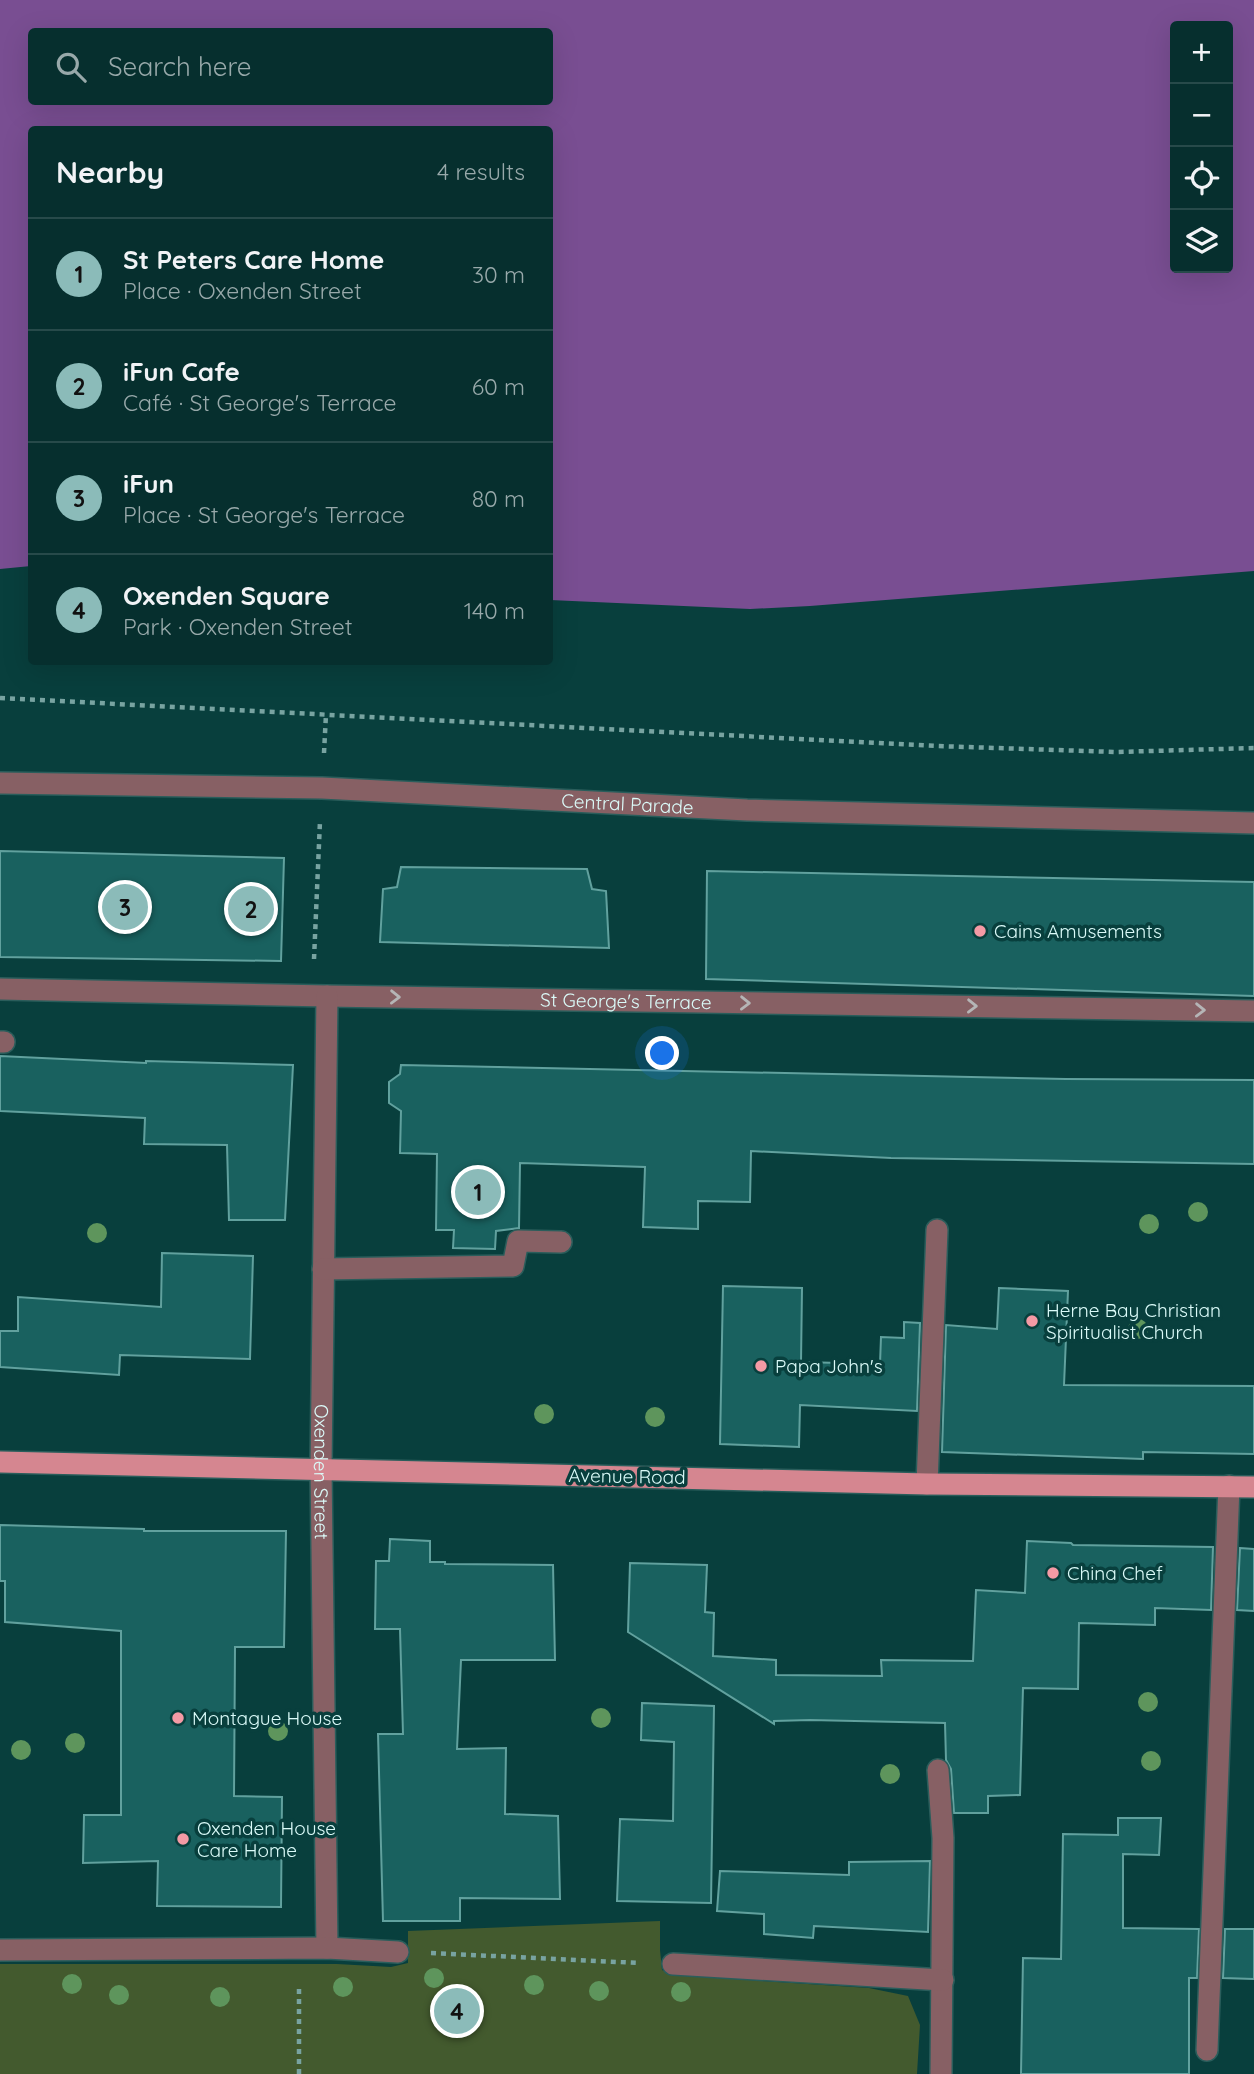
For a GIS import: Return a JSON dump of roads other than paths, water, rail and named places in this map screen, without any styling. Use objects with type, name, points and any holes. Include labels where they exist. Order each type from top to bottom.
[{"type":"main road","name":"Avenue Road","points":[[0,1462],[927,1484],[1254,1487]]},
{"type":"street","name":"Central Parade","points":[[0,783],[322,788],[747,810],[1254,823]]},
{"type":"street","name":"St George's Terrace","points":[[0,989],[1254,1011]]},
{"type":"street","name":"Oxenden Street","points":[[319,996],[327,1948]]},
{"type":"street","points":[[927,1484],[937,1230]]},
{"type":"street","points":[[323,1269],[513,1266],[518,1241],[561,1242]]},
{"type":"street","points":[[1207,2050],[1229,1486]]},
{"type":"street","points":[[938,1770],[943,1838],[941,2074]]},
{"type":"street","points":[[0,1951],[327,1948],[398,1952]]},
{"type":"street","points":[[673,1964],[943,1980]]},
{"type":"place","name":"iFun","points":[[125,907]]},
{"type":"place","name":"iFun Cafe","points":[[251,909]]},
{"type":"place","name":"Cains Amusements","points":[[980,931]]},
{"type":"place","name":"St Peters Care Home","points":[[478,1192]]},
{"type":"place","name":"Herne Bay Christian Spiritualist Church","points":[[1032,1321]]},
{"type":"place","name":"Papa John's","points":[[761,1366]]},
{"type":"place","name":"China Chef","points":[[1053,1573]]},
{"type":"place","name":"Montague House","points":[[178,1718]]},
{"type":"place","name":"Oxenden House Care Home","points":[[183,1839]]},
{"type":"place","name":"Oxenden Square","points":[[457,2011]]}]
